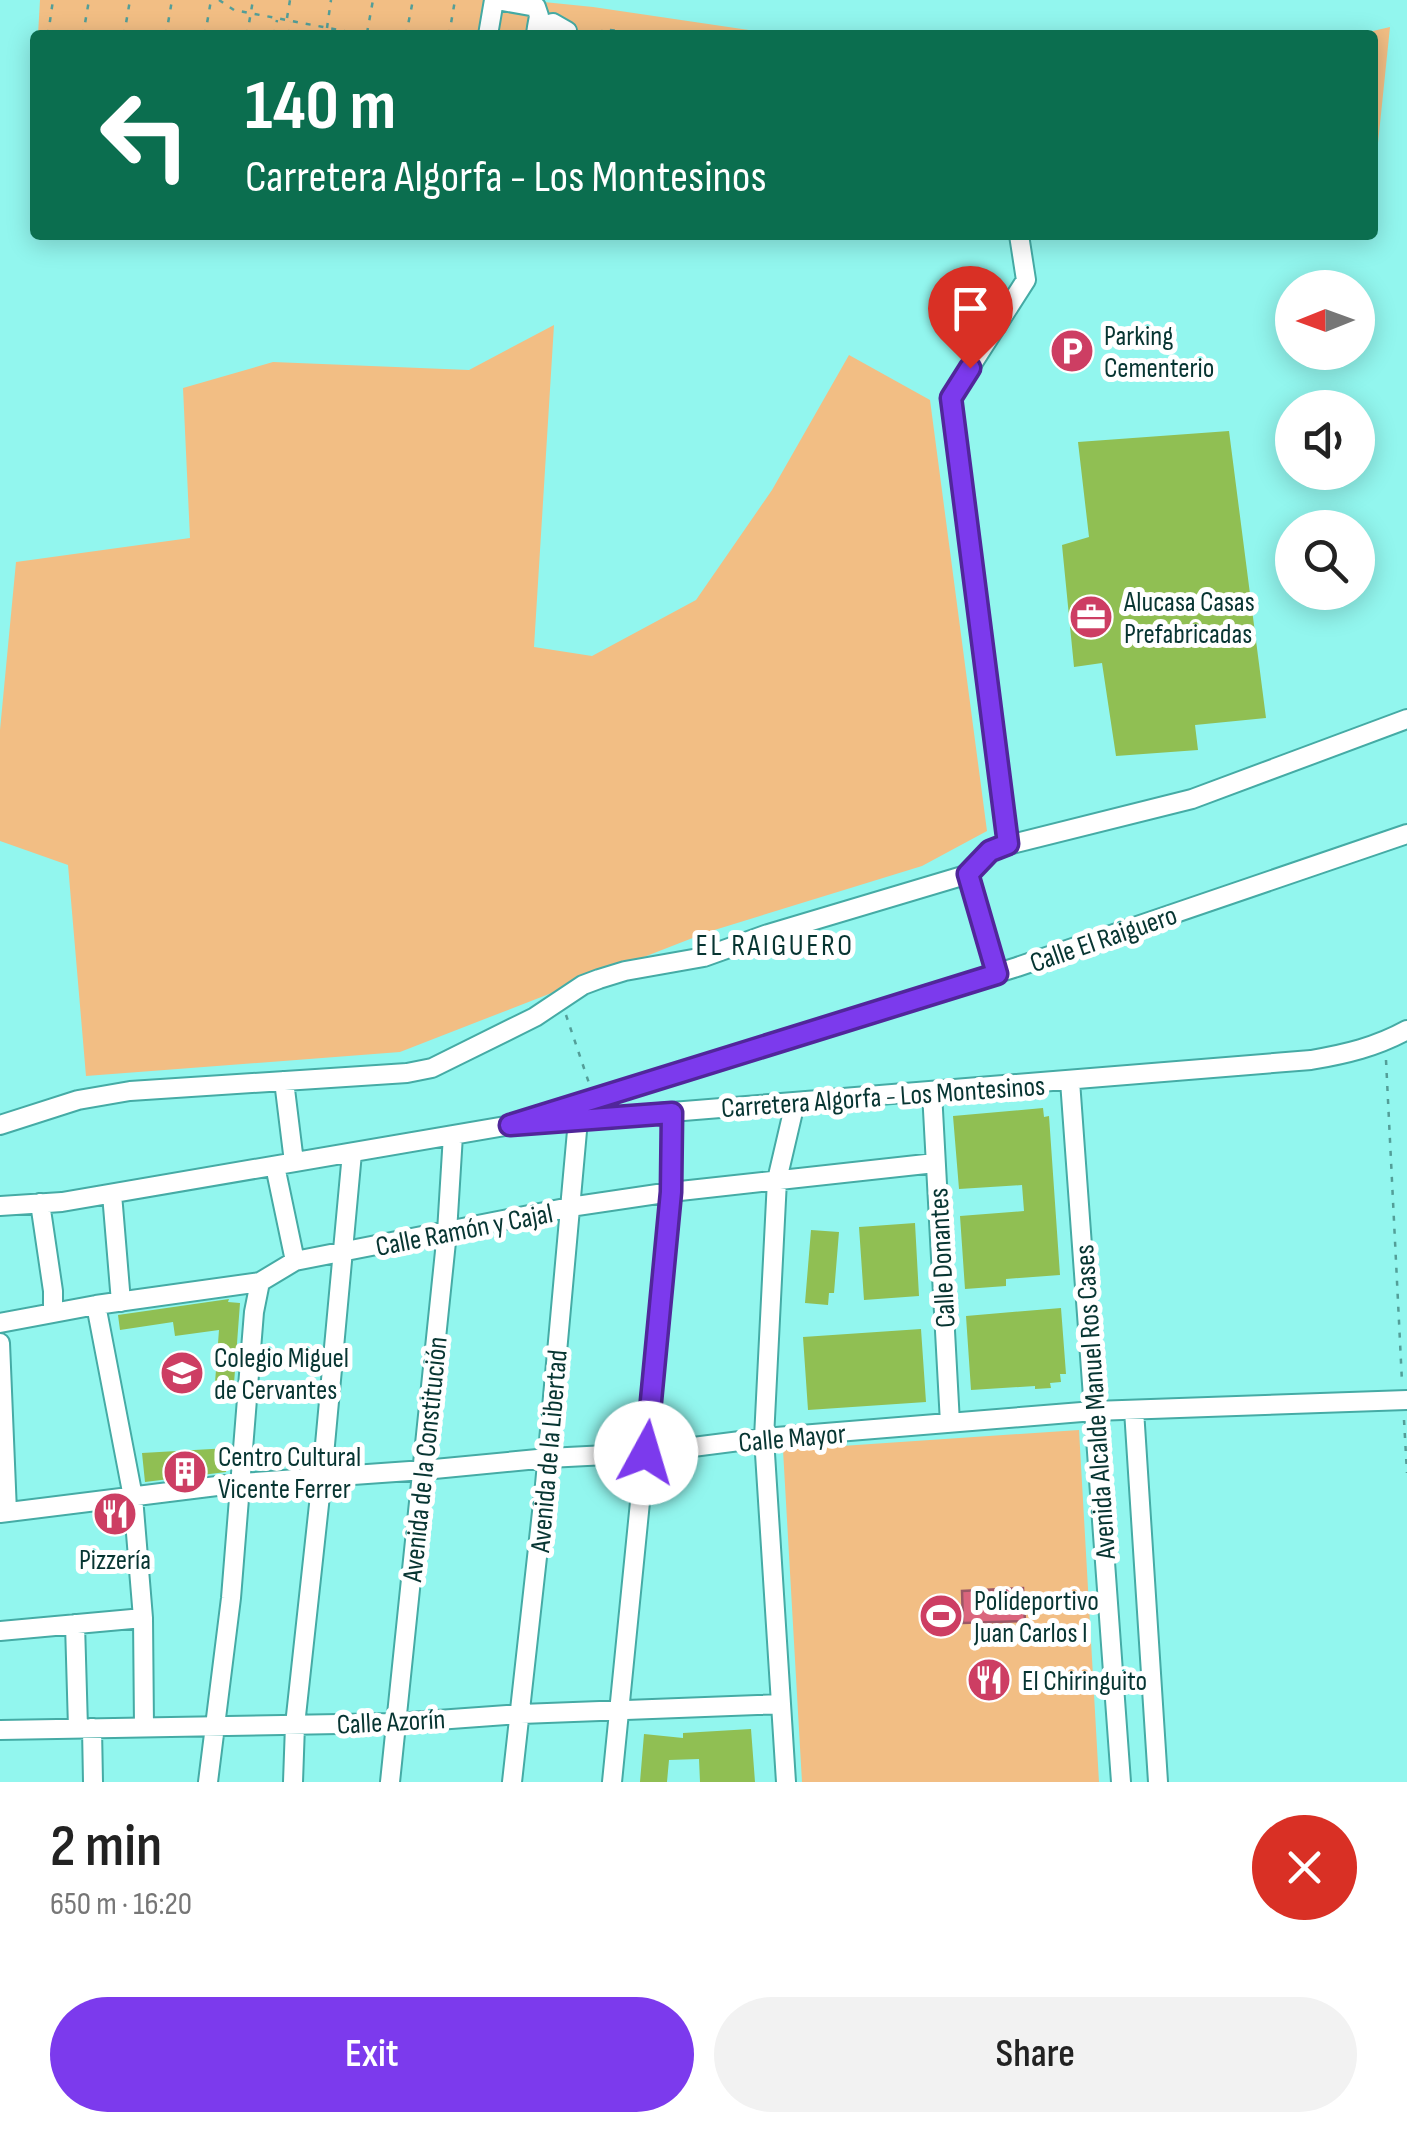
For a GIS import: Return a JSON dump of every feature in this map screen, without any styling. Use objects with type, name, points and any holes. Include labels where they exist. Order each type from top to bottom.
[{"type":"street","points":[[489,30],[495,0],[536,7],[536,30]]},
{"type":"street","points":[[538,30],[553,22],[565,30]]},
{"type":"street","points":[[1008,844],[951,398],[1026,280],[1021,240]]},
{"type":"street","points":[[0,1125],[78,1100],[130,1090],[407,1073],[432,1068],[535,1017],[599,979],[704,957],[968,874],[990,851],[1008,844],[1192,799],[1407,719]]},
{"type":"street","name":"Calle El Raiguero","points":[[510,1125],[997,974],[1407,834]]},
{"type":"street","points":[[968,874],[997,974]]},
{"type":"street","name":"Carretera Algorfa - Los Montesinos","points":[[0,1206],[62,1202],[510,1125],[1311,1060],[1350,1053],[1407,1030]]},
{"type":"street","points":[[284,1081],[284,1164],[295,1261]]},
{"type":"street","name":"Avenida Alcalde Manuel Ros Cases","points":[[1070,1082],[1122,1782]]},
{"type":"street","name":"Calle Donantes","points":[[932,1092],[950,1423]]},
{"type":"street","points":[[786,1782],[764,1438],[778,1180],[795,1103]]},
{"type":"street","points":[[612,1782],[671,1192],[672,1113]]},
{"type":"street","name":"Avenida de la Libertad","points":[[512,1782],[548,1458],[578,1120]]},
{"type":"street","name":"Avenida de la Constitución","points":[[390,1782],[448,1232],[453,1135]]},
{"type":"street","points":[[293,1782],[295,1725],[352,1154]]},
{"type":"street","name":"Calle Ramón y Cajal","points":[[0,1322],[260,1282],[295,1261],[570,1207],[935,1163]]},
{"type":"street","points":[[112,1194],[121,1302]]},
{"type":"street","points":[[40,1202],[53,1313]]},
{"type":"street","points":[[208,1782],[232,1598],[254,1312],[260,1282]]},
{"type":"street","points":[[96,1306],[133,1497],[143,1618],[144,1727]]},
{"type":"street","points":[[0,1344],[4,1512]]},
{"type":"street","name":"Calle Mayor","points":[[4,1512],[241,1483],[646,1453],[764,1438],[1094,1411],[1405,1400]]},
{"type":"street","name":"Avenida Alcalde Manuel Ros Cases","points":[[1134,1410],[1158,1782]]},
{"type":"street","points":[[0,1631],[143,1618]]},
{"type":"street","points":[[75,1624],[93,1782]]},
{"type":"street","name":"Calle Azorín","points":[[0,1730],[396,1723],[781,1704]]},
{"type":"path","points":[[49,30],[53,0]]},
{"type":"path","points":[[84,30],[89,0]]},
{"type":"path","points":[[125,30],[130,0]]},
{"type":"path","points":[[167,30],[172,0]]},
{"type":"path","points":[[206,30],[211,0]]},
{"type":"path","points":[[219,0],[234,10],[336,30]]},
{"type":"path","points":[[248,30],[253,0]]},
{"type":"path","points":[[289,30],[290,0]]},
{"type":"path","points":[[328,28],[331,0]]},
{"type":"path","points":[[367,30],[373,0]]},
{"type":"path","points":[[407,30],[413,0]]},
{"type":"path","points":[[451,30],[456,0]]},
{"type":"path","points":[[275,30],[277,18]]},
{"type":"path","points":[[312,30],[313,25]]},
{"type":"path","points":[[561,1000],[595,1099]]},
{"type":"path","points":[[1385,1042],[1407,1472]]},
{"type":"shaded area","points":[[40,0],[524,0],[749,30],[38,30]]},
{"type":"shaded area","points":[[1390,27],[1378,143],[1378,30]]},
{"type":"shaded area","points":[[554,325],[534,647],[592,656],[696,600],[772,490],[849,355],[930,400],[987,831],[922,866],[708,932],[400,1052],[86,1076],[68,865],[0,841],[0,730],[16,562],[190,538],[183,388],[273,362],[469,370]]},
{"type":"shaded area","name":"Polideportivo Juan Carlos I","points":[[1079,1430],[1099,1782],[802,1782],[783,1450]]},
{"type":"shaded area","points":[[1023,1588],[1025,1621],[963,1623],[962,1591]]},
{"type":"building","points":[[1229,431],[1266,718],[1195,725],[1198,750],[1116,756],[1102,663],[1074,667],[1062,545],[1089,537],[1078,442]]},
{"type":"building","points":[[1043,1108],[1044,1117],[1049,1116],[1060,1275],[1006,1279],[1006,1286],[965,1289],[960,1216],[1024,1211],[1022,1185],[959,1189],[953,1116]]},
{"type":"building","points":[[915,1223],[919,1296],[864,1300],[859,1227]]},
{"type":"building","points":[[811,1230],[839,1232],[834,1293],[829,1293],[828,1305],[805,1303]]},
{"type":"building","points":[[229,1299],[228,1302],[240,1303],[233,1397],[214,1396],[219,1330],[175,1336],[173,1322],[120,1330],[118,1315]]},
{"type":"building","points":[[1061,1308],[1066,1374],[1060,1374],[1061,1382],[1050,1383],[1051,1388],[971,1390],[966,1316]]},
{"type":"building","points":[[921,1329],[926,1402],[808,1410],[803,1337]]},
{"type":"building","name":"Centro Cultural Vicente Ferrer","points":[[229,1448],[226,1472],[145,1482],[142,1453]]},
{"type":"building","points":[[751,1729],[755,1782],[700,1782],[699,1759],[669,1760],[667,1782],[640,1782],[644,1734],[683,1738],[683,1733]]},
{"type":"place","name":"Parking Cementerio","points":[[1072,351]]},
{"type":"place","name":"Alucasa Casas Prefabricadas","points":[[1091,617]]},
{"type":"place","name":"Colegio Miguel de Cervantes","points":[[182,1373]]},
{"type":"place","name":"Centro Cultural Vicente Ferrer","points":[[185,1472]]},
{"type":"place","name":"Pizzería","points":[[115,1514]]},
{"type":"place","name":"Polideportivo Juan Carlos I","points":[[941,1616]]},
{"type":"place","name":"El Chiringuito","points":[[989,1680]]},
{"type":"district","name":"EL RAIGUERO","points":[[775,945]]},
{"type":"route","points":[[646,1453],[671,1192],[672,1113],[510,1125],[997,974],[968,874],[990,851],[1008,844],[951,398],[970,368]]}]
